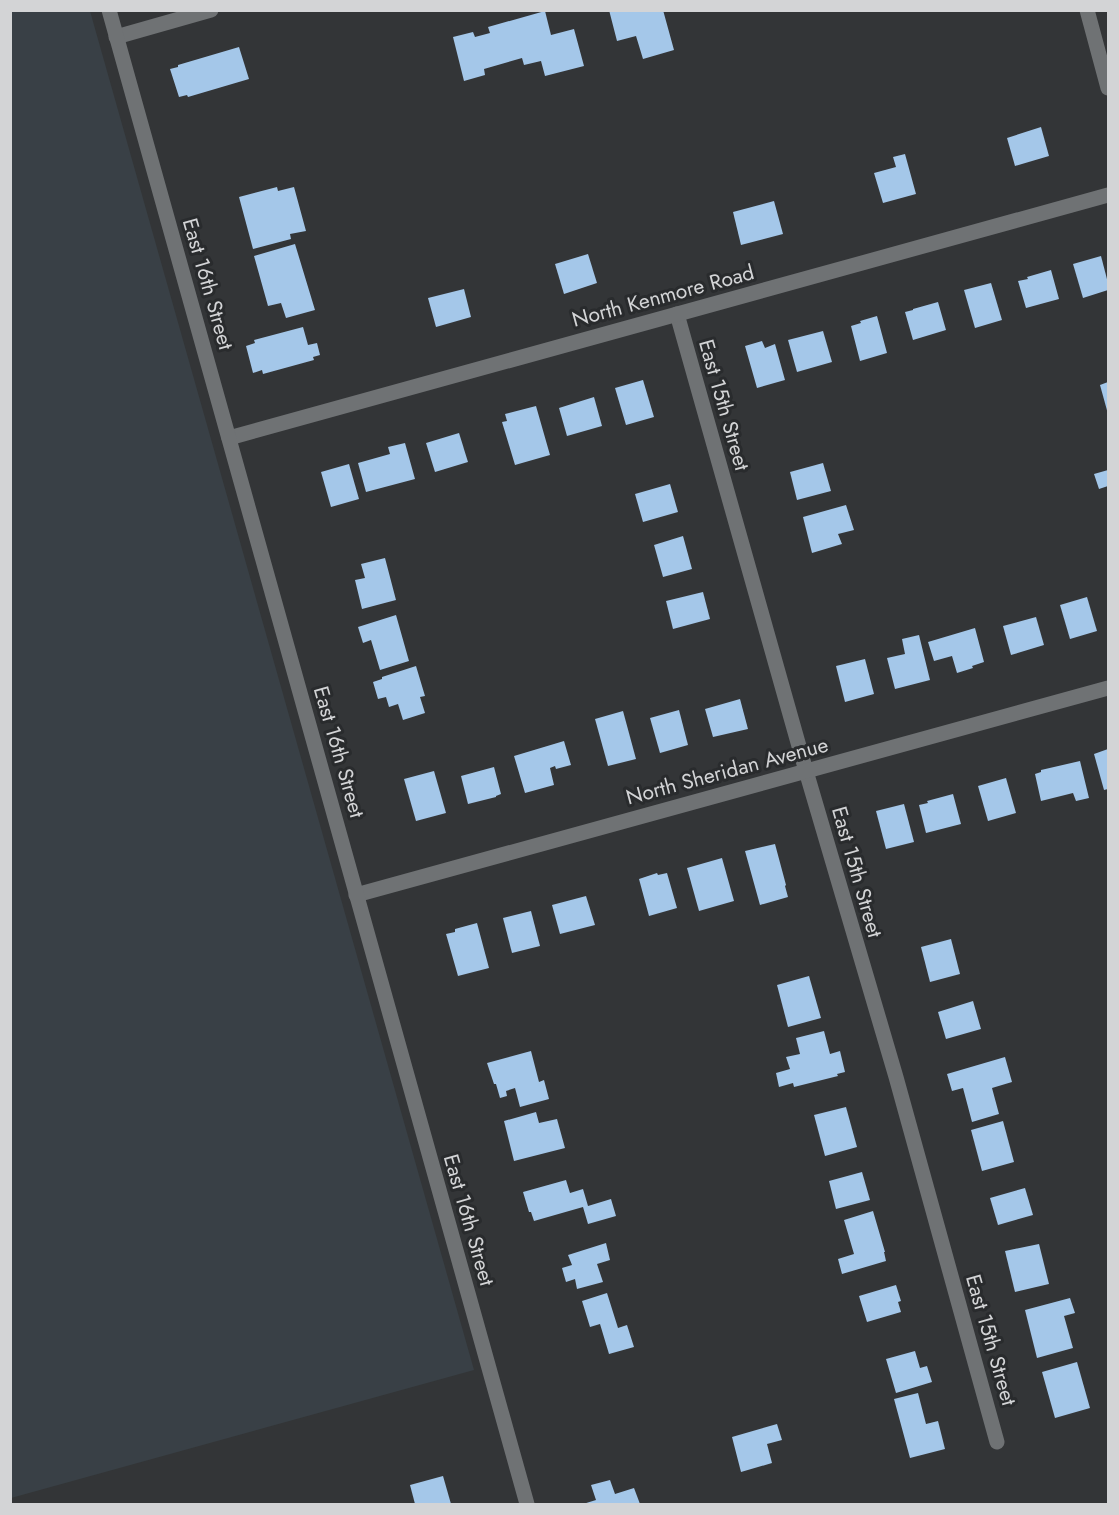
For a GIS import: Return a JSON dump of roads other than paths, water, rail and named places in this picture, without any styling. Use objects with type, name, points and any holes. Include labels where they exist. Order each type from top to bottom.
[{"type":"street","name":"East 16th Street","points":[[109,10],[527,1504]]},
{"type":"street","points":[[116,37],[211,10]]},
{"type":"street","points":[[1087,10],[1108,88]]},
{"type":"street","name":"North Kenmore Road","points":[[230,438],[1108,195]]},
{"type":"street","name":"East 15th Street","points":[[676,314],[896,1077],[997,1442]]},
{"type":"street","name":"North Sheridan Avenue","points":[[356,895],[1108,688]]}]
